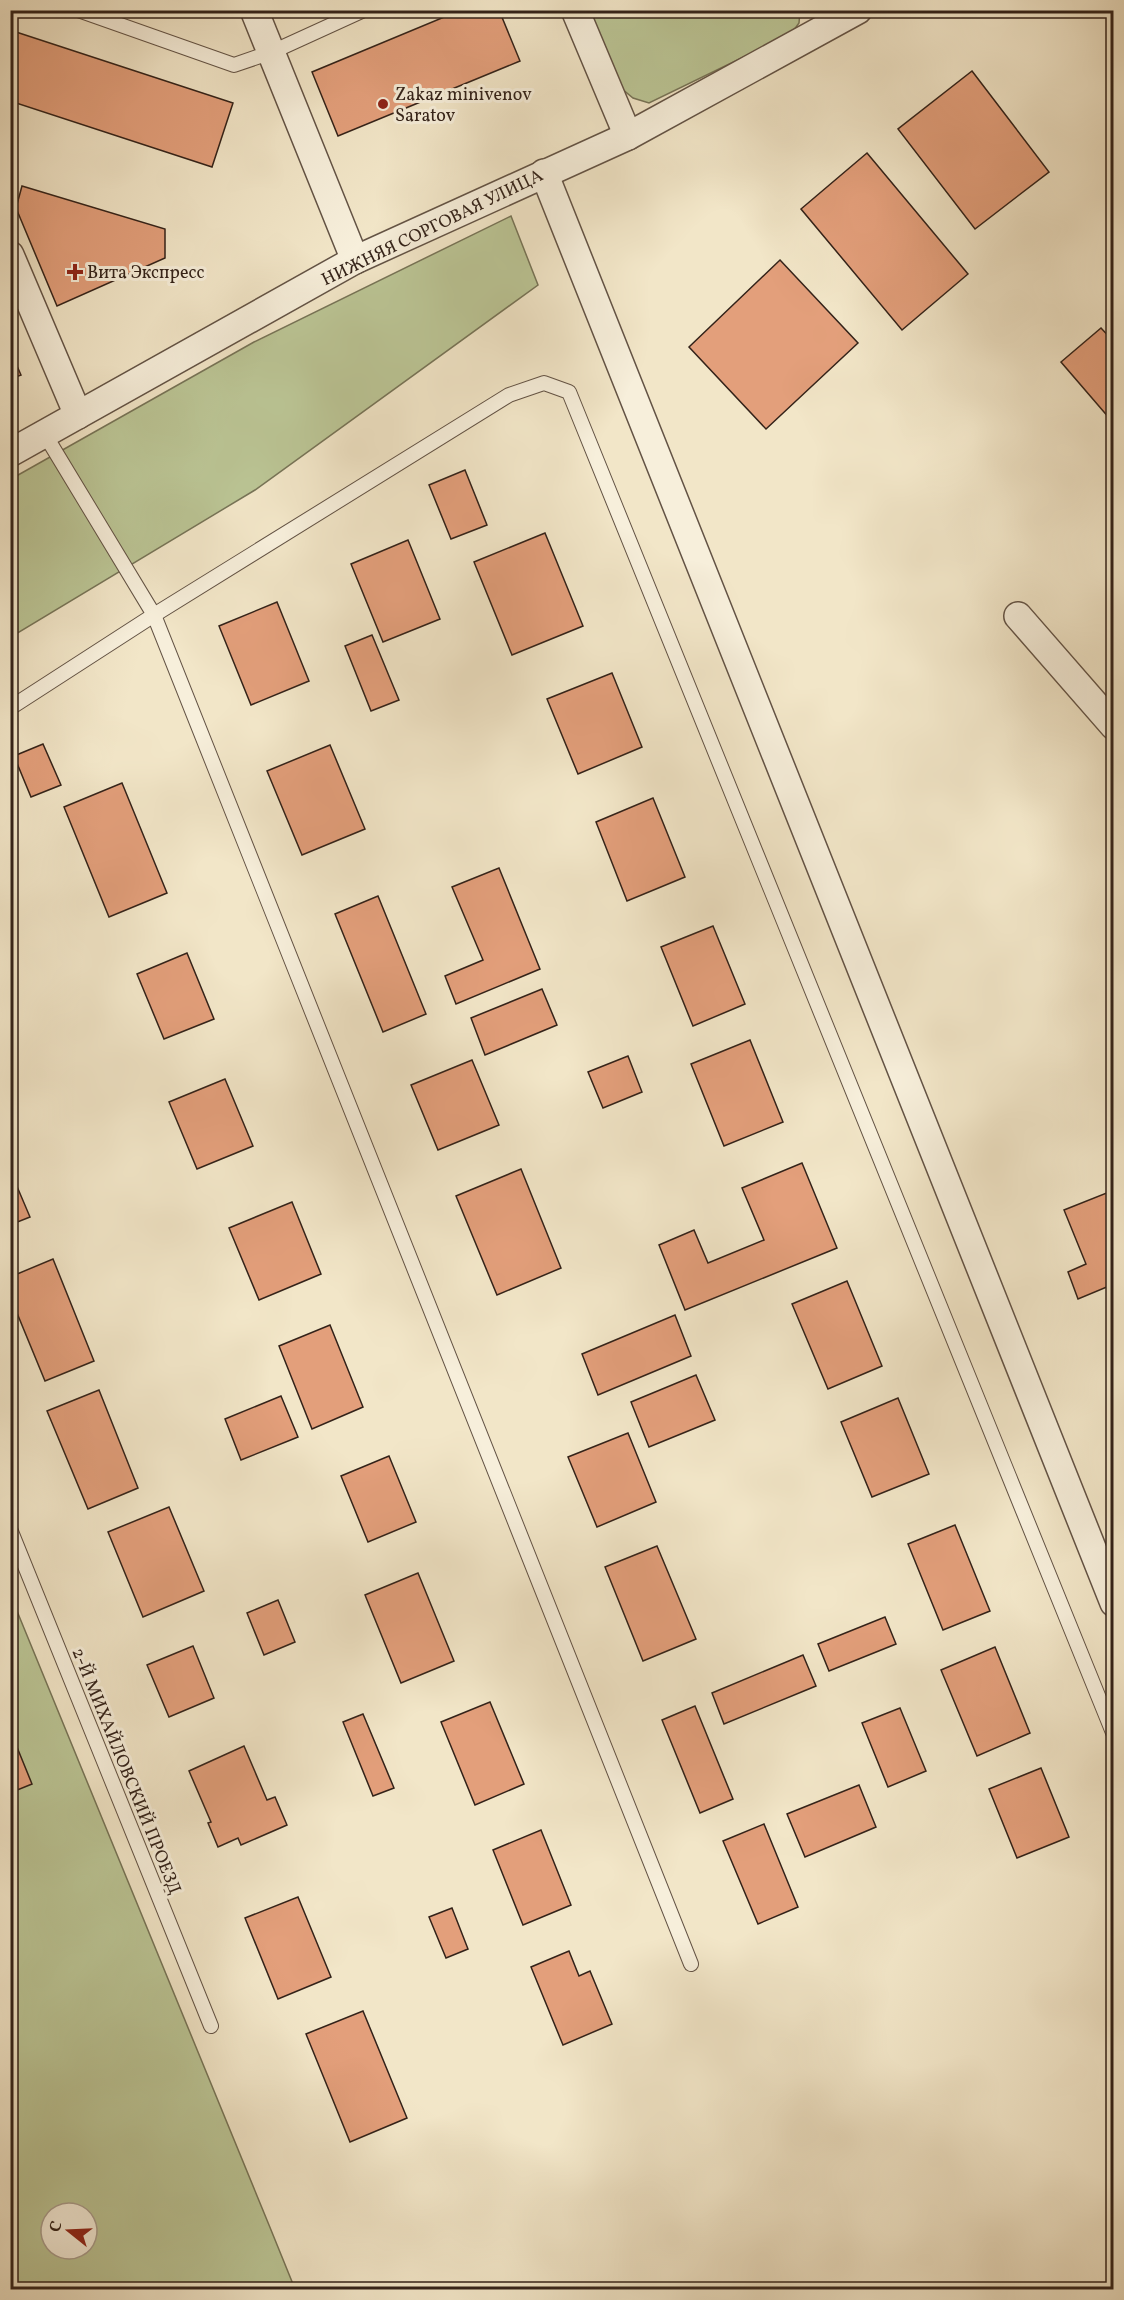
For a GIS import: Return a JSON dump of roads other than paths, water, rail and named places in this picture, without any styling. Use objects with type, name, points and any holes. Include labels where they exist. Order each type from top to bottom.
[{"type":"street","points":[[254,10],[355,260]]},
{"type":"street","points":[[575,10],[628,136]]},
{"type":"street","name":"НИЖНЯЯ СОРГОВАЯ УЛИЦА","points":[[10,453],[355,260],[628,136],[858,10]]},
{"type":"street","points":[[544,173],[1113,1603]]},
{"type":"street","points":[[10,255],[78,415]]},
{"type":"street","points":[[1018,616],[1113,726]]},
{"type":"lane","points":[[78,10],[234,65],[272,52],[364,10]]},
{"type":"lane","points":[[10,708],[154,615],[509,395],[544,383],[569,392],[1113,1735]]},
{"type":"lane","points":[[44,433],[154,615],[691,1964]]},
{"type":"lane","name":"2-Й МИХАЙЛОВСКИЙ ПРОЕЗД","points":[[10,1529],[210,2026]]},
{"type":"place","name":"Zakaz minivenov Saratov","points":[[383,104]]},
{"type":"place","name":"Вита Экспресс","points":[[75,272]]}]
